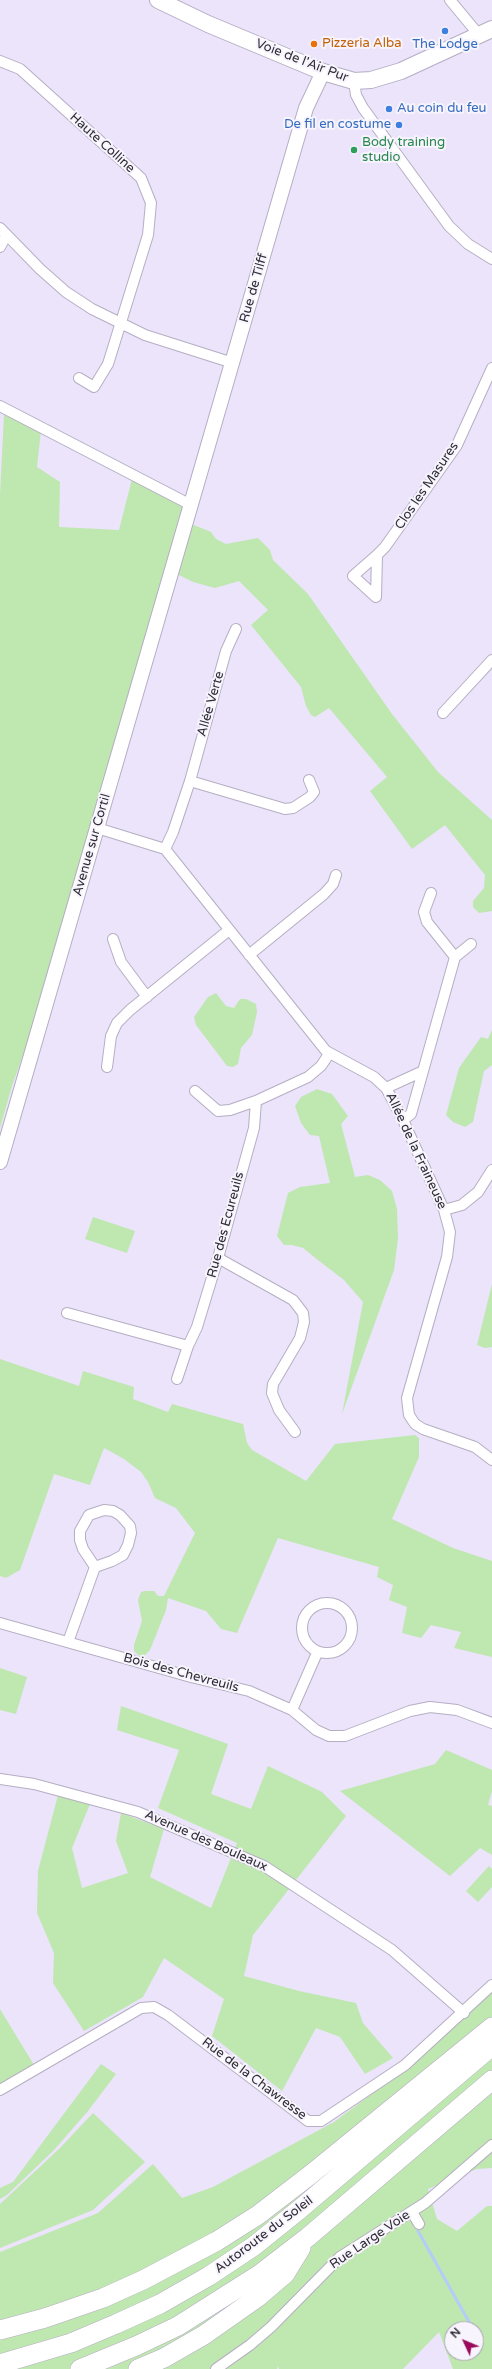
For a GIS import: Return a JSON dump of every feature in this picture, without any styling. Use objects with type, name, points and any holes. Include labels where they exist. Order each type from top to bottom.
[{"type":"highway","points":[[0,2330],[45,2318],[103,2298],[143,2280],[217,2241],[258,2215],[492,2027]]},
{"type":"highway","name":"Autoroute du Soleil","points":[[0,2364],[71,2343],[160,2304],[209,2276],[254,2246],[300,2210],[492,2046]]},
{"type":"highway","name":"Autoroute du Soleil","points":[[80,2369],[178,2326],[260,2274],[308,2237],[492,2080]]},
{"type":"highway","points":[[138,2369],[164,2358],[204,2335],[258,2297],[285,2274],[308,2237]]},
{"type":"main road","name":"Voie de l'Air Pur","points":[[158,0],[208,24],[323,72],[354,81],[371,80],[401,71],[486,32]]},
{"type":"main road","name":"Rue de Tilff","points":[[185,528],[306,108],[323,72]]},
{"type":"main road","name":"Avenue sur Cortil","points":[[0,1162],[96,828],[185,528]]},
{"type":"street","points":[[450,0],[486,32]]},
{"type":"street","name":"Haute Colline","points":[[0,61],[20,69],[141,178],[151,203],[148,235],[108,364],[94,387],[79,378]]},
{"type":"street","points":[[354,81],[356,95],[363,108],[449,226],[468,244],[492,259]]},
{"type":"street","points":[[3,232],[40,269],[66,292],[92,309],[145,335],[233,363]]},
{"type":"street","points":[[0,247],[3,232]]},
{"type":"street","name":"Clos les Masures","points":[[376,555],[385,547],[456,445],[492,368]]},
{"type":"street","points":[[0,406],[191,505]]},
{"type":"street","name":"Allée Verte","points":[[165,849],[173,832],[190,781],[226,651],[236,629]]},
{"type":"street","points":[[443,713],[492,660]]},
{"type":"street","points":[[190,781],[285,808],[300,805],[314,792],[309,780]]},
{"type":"street","points":[[96,828],[165,849]]},
{"type":"street","name":"Allée de la Fraineuse","points":[[165,849],[329,1054],[359,1068],[374,1077],[386,1088],[403,1120],[444,1210],[450,1232],[448,1257],[407,1398],[407,1407],[411,1420],[423,1429],[475,1447],[492,1460]]},
{"type":"street","points":[[249,955],[324,894],[333,884],[336,875]]},
{"type":"street","points":[[431,893],[424,912],[427,922],[455,957]]},
{"type":"street","points":[[107,1067],[111,1036],[117,1023],[229,930]]},
{"type":"street","points":[[113,939],[121,962],[147,997]]},
{"type":"street","points":[[403,1120],[411,1114],[421,1072],[455,957],[471,944]]},
{"type":"street","points":[[195,1091],[218,1111],[230,1110],[256,1101],[308,1077],[321,1066],[329,1054]]},
{"type":"street","points":[[386,1088],[421,1072]]},
{"type":"street","name":"Rue des Ecureuils","points":[[177,1380],[188,1346],[197,1327],[218,1258],[254,1128],[256,1101]]},
{"type":"street","points":[[444,1210],[462,1205],[478,1192],[492,1170]]},
{"type":"street","points":[[218,1258],[293,1300],[303,1313],[304,1322],[300,1338],[273,1384],[272,1393],[279,1410],[295,1432]]},
{"type":"street","points":[[67,1313],[188,1346]]},
{"type":"street","points":[[104,1510],[113,1511],[125,1519],[130,1526],[131,1533],[128,1545],[123,1555],[112,1562],[95,1567],[83,1549],[80,1540],[80,1531],[89,1515],[104,1510]]},
{"type":"street","points":[[68,1642],[95,1567]]},
{"type":"street","points":[[323,1602],[333,1602],[348,1614],[352,1624],[352,1632],[349,1640],[341,1648],[331,1653],[317,1653],[303,1637],[302,1626],[305,1615],[311,1608],[323,1602]]},
{"type":"street","name":"Bois des Chevreuils","points":[[0,1623],[184,1676],[249,1691],[292,1710],[316,1730],[329,1736],[345,1736],[410,1711],[430,1707],[457,1710],[492,1723]]},
{"type":"street","points":[[292,1710],[317,1653]]},
{"type":"street","name":"Avenue des Bouleaux","points":[[0,1779],[34,1784],[138,1812],[264,1866],[392,1950],[464,2013]]},
{"type":"street","name":"Rue de la Chawresse","points":[[0,2090],[141,2008],[154,2008],[168,2015],[308,2121],[321,2121],[406,2065],[492,1986]]},
{"type":"street","name":"Rue Large Voie","points":[[216,2369],[250,2345],[271,2327],[340,2258],[425,2204],[492,2145]]},
{"type":"street","points":[[412,2212],[419,2224]]},
{"type":"green space","points":[[4,415],[41,430],[37,467],[60,482],[59,527],[119,530],[132,479],[184,508],[39,1010],[12,1086],[0,1128],[0,495]]},
{"type":"green space","points":[[189,523],[211,532],[216,539],[226,544],[258,538],[270,550],[273,560],[308,594],[392,714],[438,772],[492,820],[492,911],[479,913],[473,907],[473,901],[484,888],[485,875],[445,825],[412,849],[370,791],[387,777],[329,708],[315,717],[311,715],[306,706],[301,687],[251,625],[268,610],[239,581],[215,588],[193,582],[177,574]]},
{"type":"green space","points":[[216,993],[226,1006],[234,1008],[240,999],[246,999],[256,1004],[257,1012],[252,1035],[241,1048],[238,1064],[233,1067],[227,1066],[196,1025],[194,1017],[208,997]]},
{"type":"green space","points":[[492,1030],[492,1065],[484,1071],[473,1122],[465,1127],[453,1122],[446,1115],[459,1068],[481,1037],[488,1039]]},
{"type":"green space","points":[[317,1089],[332,1094],[348,1116],[341,1124],[355,1177],[368,1175],[380,1180],[392,1191],[397,1209],[398,1238],[394,1270],[342,1414],[363,1302],[344,1280],[303,1248],[292,1245],[284,1245],[277,1236],[288,1193],[300,1187],[330,1183],[319,1136],[310,1135],[301,1123],[295,1106],[301,1097]]},
{"type":"green space","points":[[93,1217],[135,1231],[127,1253],[85,1239]]},
{"type":"green space","points":[[492,1284],[492,1347],[485,1348],[477,1345]]},
{"type":"green space","points":[[0,1359],[79,1386],[83,1371],[134,1387],[133,1399],[168,1412],[172,1404],[243,1424],[247,1443],[252,1450],[306,1481],[335,1444],[415,1435],[419,1438],[419,1457],[392,1519],[453,1548],[492,1561],[492,1657],[454,1648],[461,1632],[431,1625],[421,1638],[402,1633],[407,1607],[389,1600],[393,1585],[377,1577],[379,1567],[278,1538],[237,1633],[221,1629],[206,1611],[168,1598],[166,1610],[150,1650],[144,1656],[138,1655],[134,1651],[134,1645],[142,1621],[138,1600],[141,1592],[154,1591],[158,1596],[164,1596],[195,1533],[176,1508],[155,1498],[148,1482],[141,1472],[124,1459],[104,1448],[90,1485],[54,1474],[20,1570],[6,1578],[0,1576]]},
{"type":"green space","points":[[0,1668],[27,1677],[16,1714],[0,1710]]},
{"type":"green space","points":[[121,1706],[228,1744],[211,1794],[251,1809],[268,1766],[322,1792],[346,1816],[253,1935],[244,1976],[299,1991],[356,2003],[363,2023],[393,2058],[365,2074],[340,2037],[316,2028],[282,2091],[212,2036],[224,1999],[164,1958],[143,1997],[84,2031],[53,1983],[54,1953],[37,1913],[38,1871],[58,1795],[90,1804],[72,1848],[82,1888],[128,1873],[116,1841],[121,1813],[164,1829],[150,1877],[211,1908],[237,1843],[158,1808],[179,1750],[117,1730]]},
{"type":"green space","points":[[446,1750],[492,1770],[492,1791],[488,1805],[492,1806],[492,1855],[480,1848],[450,1876],[340,1791],[435,1764]]},
{"type":"green space","points":[[489,1866],[492,1869],[492,1887],[478,1902],[466,1891]]},
{"type":"green space","points":[[492,1992],[492,2168],[477,2169],[428,2189],[437,2219],[457,2231],[487,2206],[492,2206],[492,2369],[453,2369],[450,2361],[484,2361],[484,2321],[444,2321],[444,2345],[439,2332],[403,2369],[279,2369],[278,2366],[277,2369],[220,2369],[264,2328],[211,2369],[0,2369],[0,2252],[98,2213],[153,2164],[182,2198],[213,2187],[334,2122],[411,2065]]},
{"type":"green space","points":[[0,2009],[34,2065],[0,2085]]},
{"type":"green space","points":[[101,2064],[116,2074],[88,2111],[54,2150],[7,2195],[0,2199],[0,2188],[13,2182]]},
{"type":"green space","points":[[93,2113],[145,2162],[93,2210],[0,2248],[0,2204],[60,2148]]},
{"type":"waterway","points":[[418,2231],[469,2321]]},
{"type":"place","name":"The Lodge","points":[[445,31]]},
{"type":"place","name":"Pizzeria Alba","points":[[314,44]]},
{"type":"place","name":"Au coin du feu","points":[[389,109]]},
{"type":"place","name":"De fil en costume","points":[[399,125]]},
{"type":"place","name":"Body training studio","points":[[354,150]]}]
